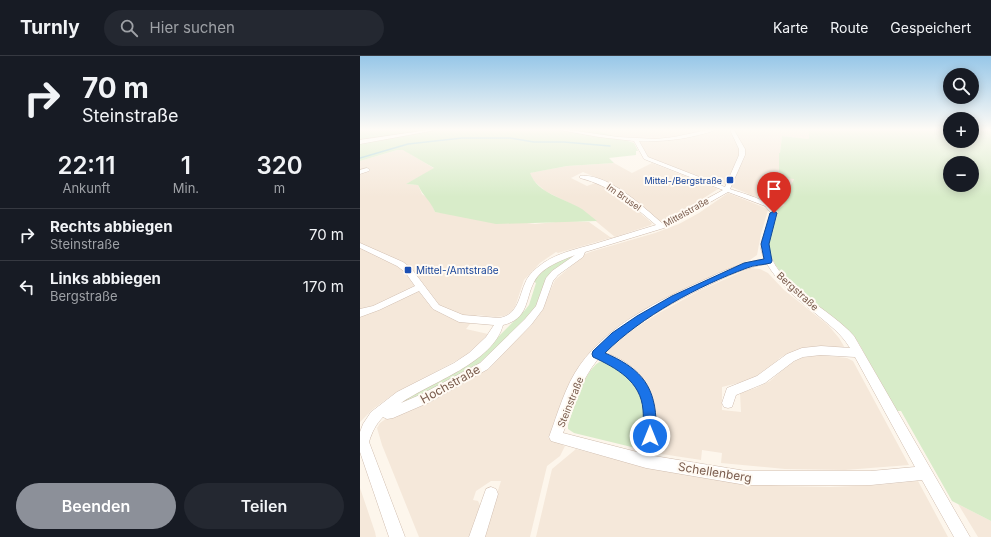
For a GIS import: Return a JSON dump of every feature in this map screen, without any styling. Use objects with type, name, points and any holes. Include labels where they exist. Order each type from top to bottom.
[{"type":"street","points":[[642,152],[649,160],[728,189],[767,205],[774,211],[765,244],[768,261]]},
{"type":"street","points":[[728,189],[742,152]]},
{"type":"street","points":[[360,172],[366,170]]},
{"type":"street","name":"Im Brusel","points":[[582,177],[601,182],[638,207],[661,226]]},
{"type":"street","name":"Mittelstraße","points":[[499,322],[509,318],[522,306],[530,281],[540,269],[558,258],[661,226],[698,208],[728,189]]},
{"type":"street","points":[[360,245],[400,264],[408,270],[436,307],[462,319],[499,322]]},
{"type":"street","name":"Mittelstraße","points":[[528,322],[540,307],[549,280],[555,273],[580,255],[581,250]]},
{"type":"street","name":"Bergstraße","points":[[768,261],[783,281],[843,330],[858,353],[962,537]]},
{"type":"street","name":"Steinstraße","points":[[555,437],[584,368],[616,335],[640,318],[696,287],[747,264],[768,261]]},
{"type":"street","points":[[360,313],[376,308],[421,287]]},
{"type":"street","name":"Hochstraße","points":[[397,537],[363,442],[364,434],[367,428],[382,411],[399,398],[460,365],[477,353],[495,334],[499,322]]},
{"type":"street","name":"Hochstraße","points":[[382,411],[387,413],[393,412],[426,398],[484,366],[528,322]]},
{"type":"street","points":[[728,403],[731,392],[740,387],[753,383],[765,376],[785,360],[798,354],[819,350],[858,353]]},
{"type":"street","points":[[597,354],[619,364],[629,371],[639,382],[647,396],[651,426],[646,461]]},
{"type":"street","name":"Schellenberg","points":[[555,437],[646,461],[746,478],[871,478],[926,473]]},
{"type":"street","points":[[477,537],[491,494]]},
{"type":"shaded area","points":[[389,152],[408,152],[435,169],[406,184],[418,185],[422,194],[430,200],[435,212],[535,224],[566,221],[589,222],[610,237],[614,237],[558,253],[556,252],[540,263],[524,280],[515,307],[510,313],[504,316],[495,317],[477,315],[466,329],[488,334],[474,351],[391,396],[373,409],[360,422],[360,161]]},
{"type":"shaded area","points":[[645,152],[780,152],[794,179],[782,203],[786,205],[779,208],[771,203],[724,184],[721,185],[647,156]]},
{"type":"shaded area","points":[[614,163],[632,173],[652,163],[718,189],[680,213],[662,221],[658,221],[604,181],[583,172],[571,178],[587,186],[598,182],[652,223],[651,225],[615,237],[581,209],[545,191],[533,180],[529,173],[567,166]]},
{"type":"shaded area","points":[[728,193],[768,210],[757,255],[750,260],[713,276],[632,320],[571,384],[548,438],[565,446],[560,456],[547,466],[530,537],[483,537],[501,481],[491,481],[476,491],[473,500],[478,501],[481,507],[472,537],[419,537],[382,445],[377,428],[380,423],[543,307],[555,280],[585,254],[655,233],[679,224],[699,213]]},
{"type":"shaded area","points":[[750,268],[760,269],[768,273],[784,290],[828,325],[845,348],[806,348],[781,357],[762,374],[750,380],[722,387],[722,410],[741,412],[740,393],[756,388],[770,381],[788,365],[801,358],[820,355],[847,358],[853,361],[909,465],[845,470],[785,469],[721,463],[722,453],[702,450],[701,460],[655,453],[657,415],[649,388],[631,366],[611,356],[608,351],[627,333],[659,313],[699,291]]},
{"type":"shaded area","points":[[576,449],[657,470],[733,482],[782,486],[830,487],[879,485],[918,481],[948,537],[536,537],[552,469]]},
{"type":"shaded area","points":[[360,488],[375,532],[376,537],[360,537]]},
{"type":"shaded area","points":[[958,504],[991,521],[991,537],[978,537]]},
{"type":"green space","points":[[360,152],[389,152],[360,161]]},
{"type":"green space","points":[[407,152],[636,152],[636,155],[609,158],[614,163],[567,166],[530,173],[539,186],[545,191],[582,209],[597,221],[496,224],[435,212],[418,185],[406,184],[434,168]]},
{"type":"green space","points":[[991,152],[991,521],[952,501],[901,411],[897,411],[861,347],[852,334],[802,294],[779,270],[772,257],[769,244],[771,232],[778,212],[771,203],[779,208],[785,205],[782,203],[794,179],[779,177],[779,153]]},
{"type":"green space","points":[[578,254],[546,279],[538,305],[485,361],[396,408],[398,403],[497,338],[529,305],[536,283],[533,281],[537,275],[547,267],[565,258]]},
{"type":"green space","points":[[602,361],[625,373],[631,379],[640,395],[644,413],[644,450],[574,433],[568,429],[573,409],[585,379],[590,371]]},
{"type":"waterway","points":[[360,158],[379,152]]},
{"type":"place","name":"Mittel-/Bergstraße","points":[[730,180]]},
{"type":"place","name":"Mittel-/Amtstraße","points":[[408,270]]},
{"type":"route","points":[[650,436],[651,426],[649,408],[647,396],[642,387],[629,371],[619,364],[597,354],[616,335],[640,318],[696,287],[747,264],[768,261],[765,244],[774,213]]}]
